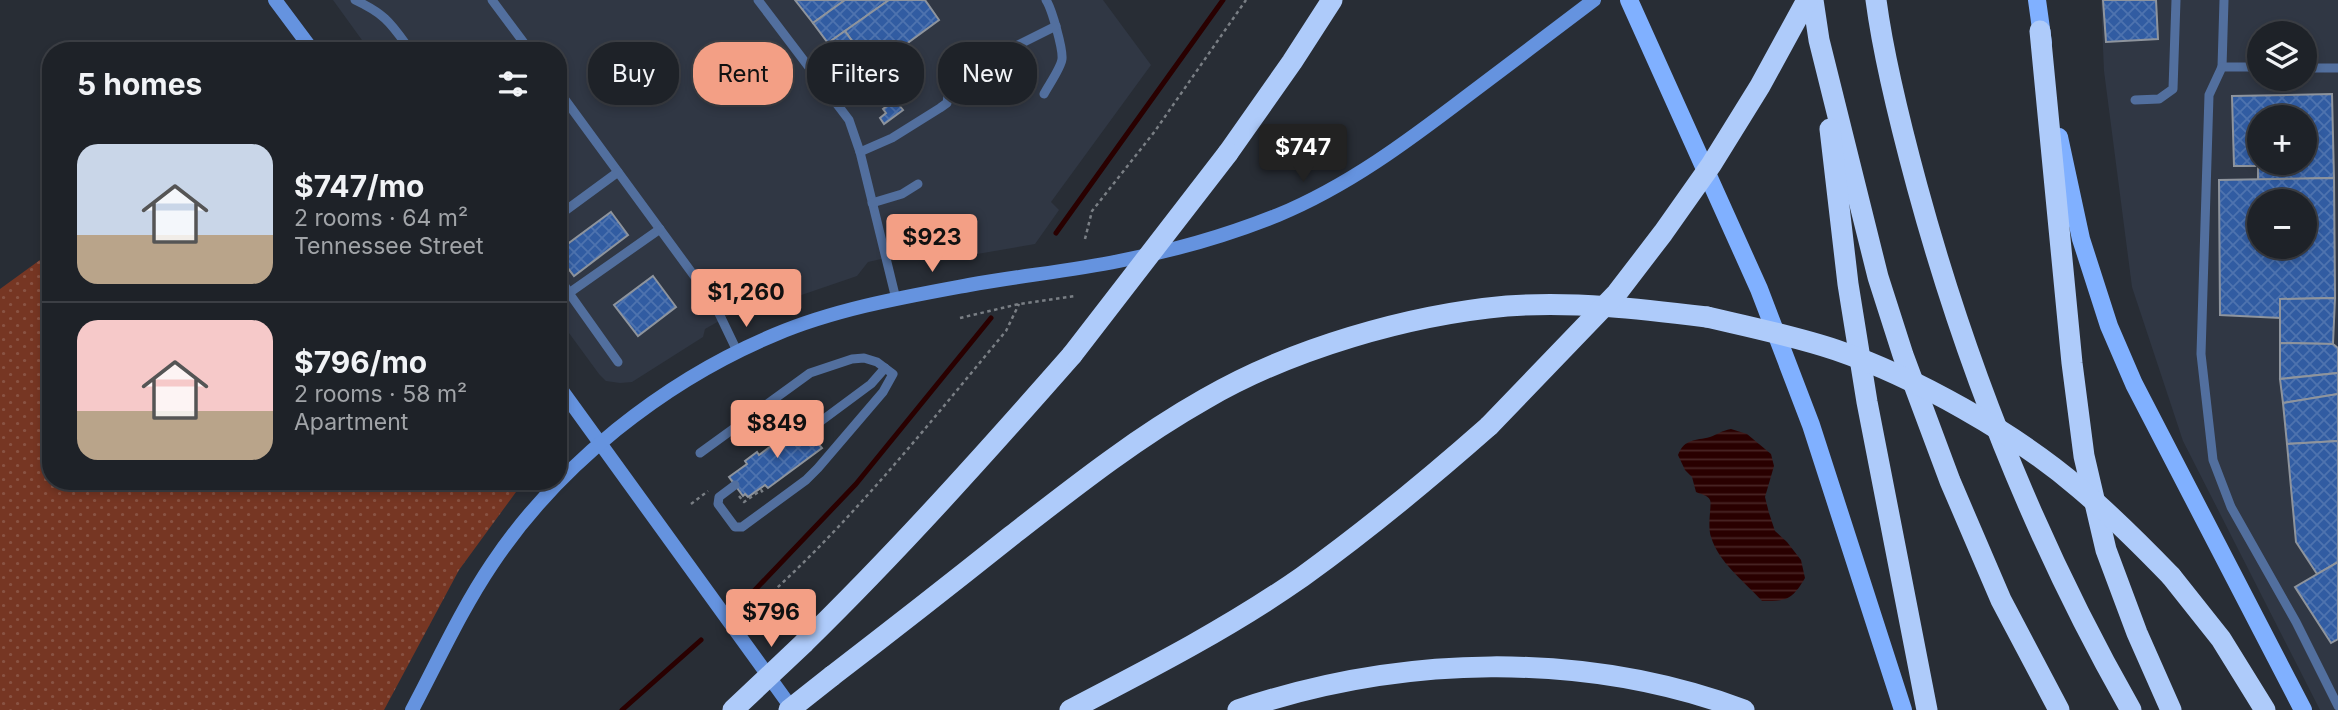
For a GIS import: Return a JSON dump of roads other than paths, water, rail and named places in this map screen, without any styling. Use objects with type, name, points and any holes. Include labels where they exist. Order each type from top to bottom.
[{"type":"highway","points":[[733,710],[871,577],[955,488],[1072,355],[1228,153],[1332,0]]},
{"type":"highway","points":[[1070,710],[1235,620],[1301,577],[1420,486],[1489,426],[1617,293],[1663,233],[1711,165],[1760,86],[1807,0]]},
{"type":"highway","points":[[1813,0],[1848,284],[1867,402],[1927,710]]},
{"type":"highway","points":[[1875,0],[1902,129],[1935,253],[1982,393],[2037,528],[2103,661],[2131,710]]},
{"type":"highway","points":[[2040,31],[2071,363],[2084,456],[2106,550],[2137,633],[2171,710]]},
{"type":"highway","points":[[1819,40],[1878,277],[1903,355],[1950,481],[1996,588],[2059,710]]},
{"type":"highway","points":[[791,710],[1079,483],[1141,438],[1207,398],[1315,349],[1381,329],[1506,306],[1572,304],[1636,308],[1707,317],[1771,332],[1836,350],[1899,376],[1968,412],[2024,447],[2078,486],[2134,538],[2171,576],[2221,639],[2265,710]]},
{"type":"highway","points":[[1238,710],[1349,680],[1428,669],[1510,667],[1618,676],[1669,687],[1744,710]]},
{"type":"main road","points":[[275,0],[306,42]]},
{"type":"main road","points":[[567,476],[600,442],[640,411],[709,368],[774,335],[814,321],[896,299],[1120,261],[1185,245],[1279,214],[1318,196],[1411,139],[1594,0]]},
{"type":"main road","points":[[1629,0],[1759,289],[1811,425],[1903,710]]},
{"type":"main road","points":[[2037,0],[2062,157],[2081,239],[2109,326],[2134,384],[2303,710]]},
{"type":"main road","points":[[567,396],[791,710]]},
{"type":"main road","points":[[412,710],[494,561],[554,490]]},
{"type":"lane","points":[[355,0],[378,11],[404,42]]},
{"type":"lane","points":[[492,0],[523,42]]},
{"type":"lane","points":[[758,0],[849,120],[860,152],[896,299]]},
{"type":"lane","points":[[1044,94],[1062,59],[1051,6],[1046,0]]},
{"type":"lane","points":[[2135,100],[2159,99],[2173,89],[2176,0]]},
{"type":"lane","points":[[2224,0],[2222,67],[2209,95],[2201,354],[2213,460],[2231,507],[2296,622],[2338,706]]},
{"type":"lane","points":[[860,152],[892,138],[940,108],[947,103],[949,89],[1012,48],[1056,26]]},
{"type":"lane","points":[[2222,67],[2247,67]]},
{"type":"lane","points":[[2317,68],[2338,68]]},
{"type":"lane","points":[[567,102],[714,303],[738,353]]},
{"type":"lane","points":[[567,209],[618,172]]},
{"type":"lane","points":[[872,203],[902,194],[918,184]]},
{"type":"lane","points":[[569,293],[660,229]]},
{"type":"lane","points":[[567,290],[618,362]]},
{"type":"lane","points":[[700,453],[810,373],[852,359],[864,358],[889,371]]},
{"type":"lane","points":[[813,427],[889,371]]},
{"type":"lane","points":[[733,486],[719,497],[718,504],[735,527],[742,527],[806,480],[818,468],[883,392],[889,371]]},
{"type":"waterway","points":[[1056,233],[1223,0]]},
{"type":"waterway","points":[[753,592],[856,484],[991,318]]},
{"type":"waterway","points":[[622,710],[701,640]]}]
